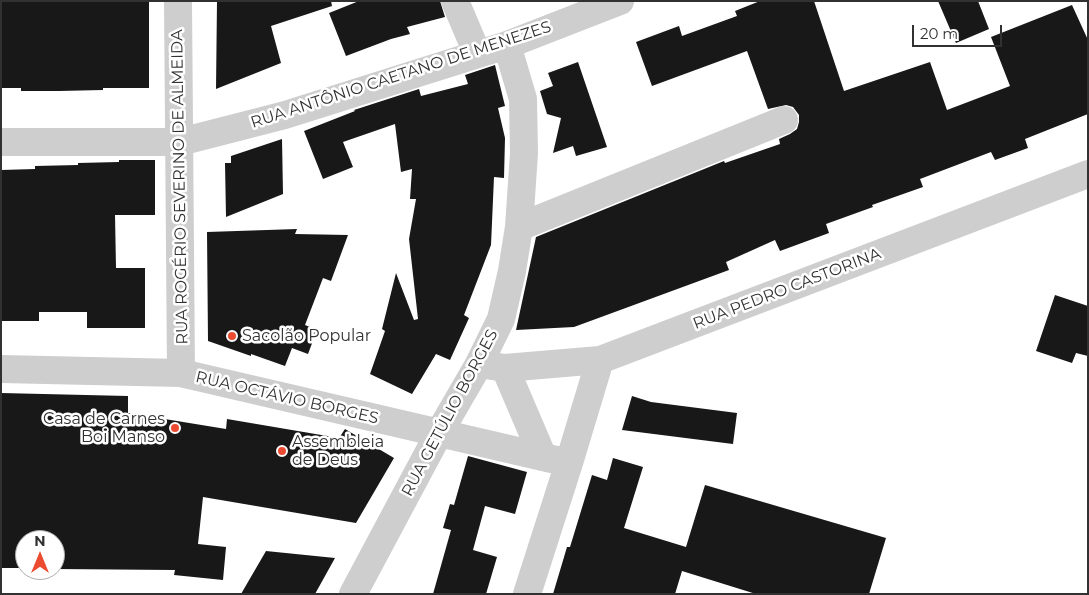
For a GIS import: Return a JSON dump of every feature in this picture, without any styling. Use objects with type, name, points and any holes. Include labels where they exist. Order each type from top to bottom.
[{"type":"street","name":"RUA ROGÉRIO SEVERINO DE ALMEIDA","points":[[178,1],[181,373]]},
{"type":"street","points":[[455,1],[477,53]]},
{"type":"street","name":"RUA ANTÔNIO CAETANO DE MENEZES","points":[[1,142],[180,142],[285,114],[477,53],[508,45],[620,1]]},
{"type":"street","name":"RUA GETÚLIO BORGES","points":[[353,594],[439,433],[492,366],[512,271],[519,227],[524,153],[523,99],[508,45]]},
{"type":"street","points":[[519,227],[784,120]]},
{"type":"street","name":"RUA PEDRO CASTORINA","points":[[492,366],[600,360],[1088,174]]},
{"type":"street","points":[[527,594],[600,360]]},
{"type":"street","points":[[492,366],[543,457]]},
{"type":"street","name":"RUA OCTÁVIO BORGES","points":[[1,370],[181,373],[569,462]]},
{"type":"building","points":[[1,1],[149,1],[149,88],[21,91],[21,88],[1,88]]},
{"type":"building","points":[[217,1],[331,1],[332,6],[271,26],[281,63],[216,89]]},
{"type":"building","points":[[359,1],[440,1],[445,17],[407,27],[410,34],[346,56],[329,13]]},
{"type":"building","points":[[760,1],[814,1],[844,91],[930,62],[947,110],[1010,86],[991,37],[1072,5],[1088,40],[1088,114],[1025,139],[1028,148],[995,160],[991,152],[920,179],[923,187],[826,224],[829,233],[780,251],[775,240],[726,262],[729,270],[574,327],[516,330],[536,237],[724,161],[725,163],[780,144],[779,139],[797,129],[799,115],[793,107],[786,105],[768,109],[747,51],[652,86],[636,42],[679,26],[682,36],[737,16],[735,11]]},
{"type":"building","points":[[938,1],[978,1],[989,29],[956,43]]},
{"type":"building","points":[[578,62],[607,147],[576,156],[573,146],[553,153],[561,118],[547,114],[540,91],[553,86],[548,73]]},
{"type":"building","points":[[495,65],[505,106],[498,108],[505,138],[504,178],[494,177],[491,245],[464,315],[469,318],[450,360],[436,354],[412,394],[370,374],[385,331],[382,329],[396,273],[414,320],[418,319],[409,239],[416,199],[410,199],[412,169],[401,172],[395,124],[343,142],[353,167],[323,179],[304,131],[354,110],[419,89],[421,96],[468,84],[465,75]]},
{"type":"building","points":[[282,139],[283,194],[226,217],[225,163],[231,163],[231,156]]},
{"type":"building","points":[[119,160],[155,160],[155,215],[115,215],[116,268],[145,268],[145,328],[87,328],[87,312],[39,312],[39,321],[1,321],[1,170],[35,169],[35,166],[78,165],[78,163],[119,162]]},
{"type":"building","points":[[297,229],[295,234],[348,235],[331,281],[323,278],[305,325],[317,330],[308,354],[292,348],[285,366],[208,341],[207,232]]},
{"type":"building","points":[[1055,295],[1088,306],[1088,356],[1076,353],[1072,363],[1036,351]]},
{"type":"building","points":[[1,393],[128,396],[128,413],[226,429],[227,419],[339,438],[345,429],[394,458],[356,523],[203,497],[198,544],[226,547],[223,580],[174,575],[175,570],[65,569],[65,530],[15,530],[15,568],[1,568]]},
{"type":"building","points":[[632,396],[651,402],[737,413],[733,444],[622,430]]},
{"type":"building","points":[[468,456],[527,472],[515,514],[485,506],[473,550],[497,557],[486,594],[433,594],[451,530],[443,528],[450,504],[454,505]]},
{"type":"building","points":[[613,458],[643,467],[624,528],[686,547],[705,485],[886,538],[869,594],[756,594],[682,571],[675,594],[553,594],[567,547],[570,547],[592,475],[607,480]]},
{"type":"building","points":[[266,551],[335,558],[315,594],[241,594]]},
{"type":"place","name":"Sacolão Popular","points":[[232,336]]},
{"type":"place","name":"Casa de Carnes Boi Manso","points":[[175,428]]},
{"type":"place","name":"Assembleia de Deus","points":[[282,451]]}]
